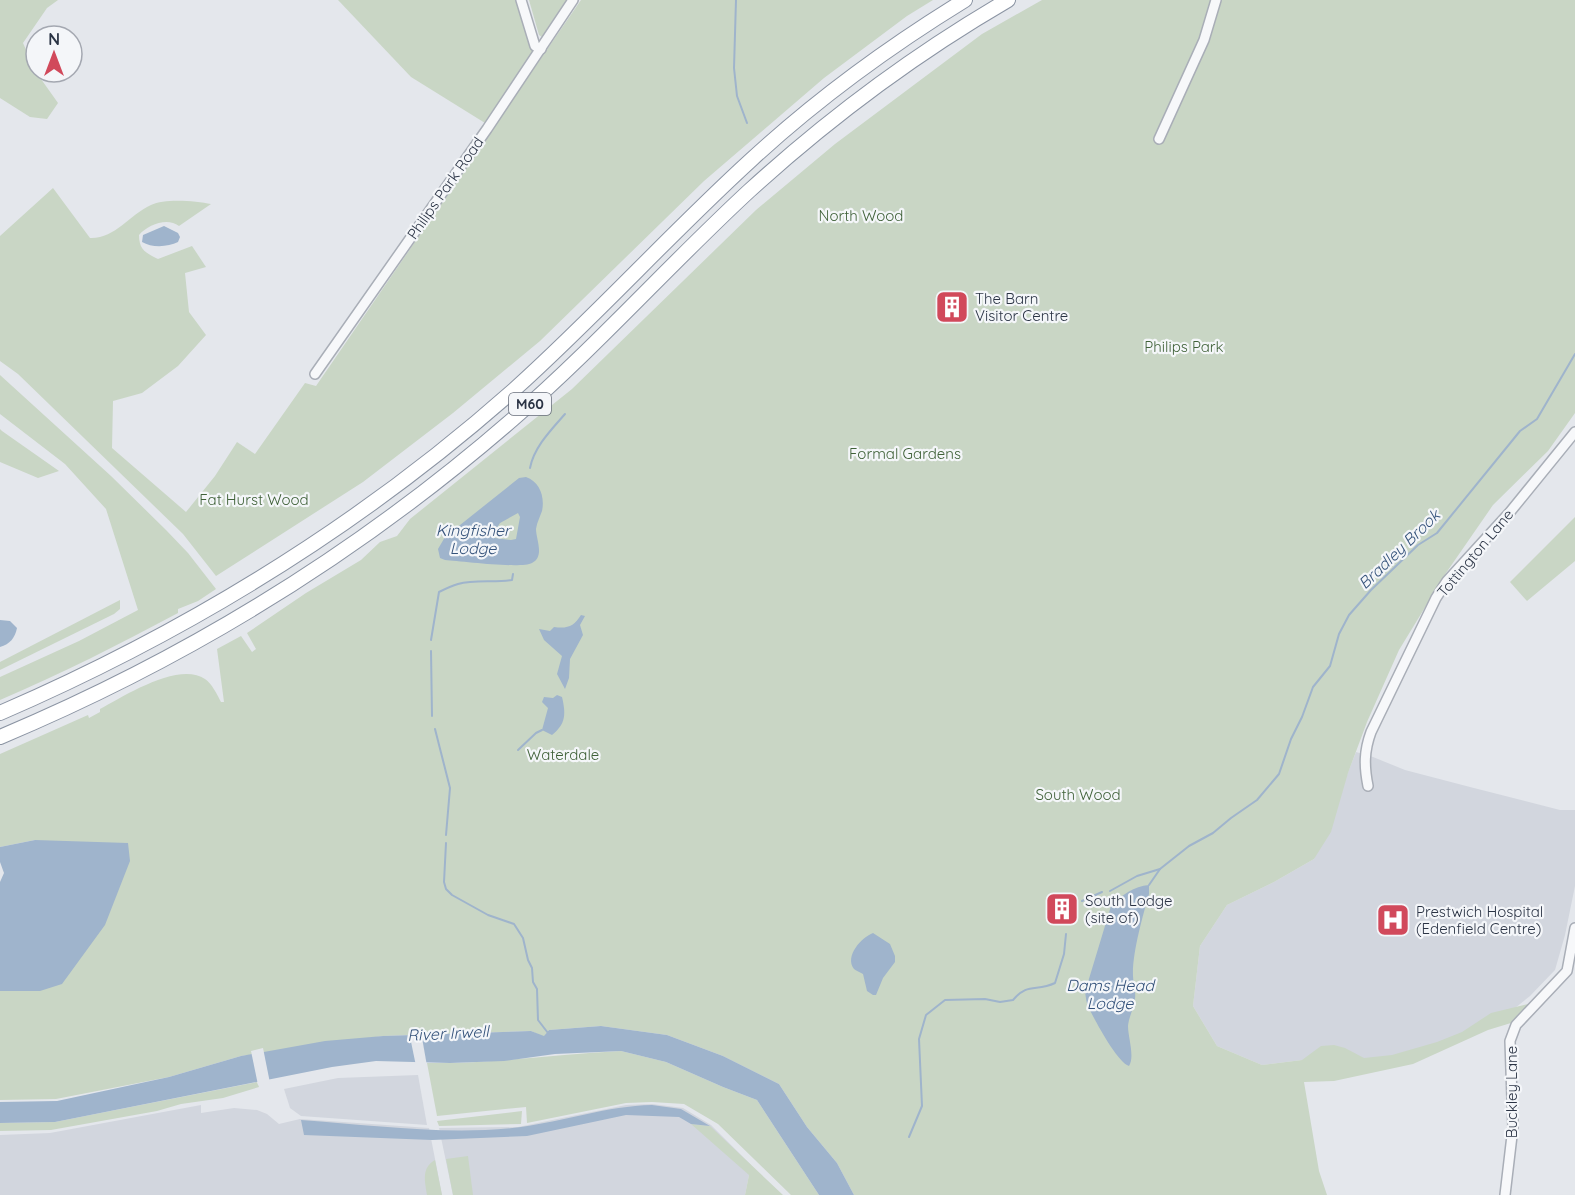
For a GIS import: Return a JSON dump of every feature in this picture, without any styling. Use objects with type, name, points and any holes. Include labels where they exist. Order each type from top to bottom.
[{"type":"highway","name":"M60","points":[[0,713],[115,660],[201,613],[280,566],[384,494],[460,435],[530,375],[754,157],[869,65],[965,0]]},
{"type":"highway","name":"M60","points":[[0,737],[96,694],[185,648],[286,588],[377,526],[472,454],[514,418],[585,354],[732,208],[802,145],[837,116],[922,54],[1008,0]]},
{"type":"street","points":[[521,0],[535,46],[541,49]]},
{"type":"street","name":"Philips Park Road","points":[[315,374],[573,0]]},
{"type":"street","points":[[1159,139],[1204,40],[1216,0]]},
{"type":"street","name":"Tottington Lane","points":[[1368,786],[1365,749],[1371,732],[1436,598],[1447,581],[1510,512],[1575,432]]},
{"type":"street","name":"Buckley Lane","points":[[1505,1195],[1512,1127],[1510,1041],[1516,1025],[1567,971],[1575,927]]},
{"type":"shaded area","name":"Prestwich Hospital (Edenfield Centre)","points":[[1356,752],[1405,770],[1560,810],[1575,810],[1575,886],[1555,970],[1530,996],[1510,1012],[1414,1058],[1302,1060],[1262,1065],[1217,1046],[1193,1006],[1200,946],[1227,905],[1314,859]]},
{"type":"shaded area","points":[[418,1075],[427,1125],[301,1116],[290,1108],[284,1089],[338,1078]]},
{"type":"shaded area","points":[[652,1104],[683,1108],[711,1125],[751,1165],[745,1195],[453,1195],[439,1128],[518,1127],[626,1105]]},
{"type":"shaded area","points":[[201,1105],[201,1113],[234,1108],[257,1110],[267,1114],[279,1124],[300,1119],[429,1128],[442,1195],[0,1195],[0,1135],[50,1133]]},
{"type":"green space","points":[[0,0],[58,0],[47,8],[36,24],[24,24],[23,43],[24,84],[45,84],[58,103],[47,119],[30,117],[0,98]]},
{"type":"green space","points":[[338,0],[518,0],[535,54],[485,123],[411,77]]},
{"type":"green space","points":[[529,0],[568,0],[547,34],[542,37],[539,35]]},
{"type":"green space","name":"Fat Hurst Wood","points":[[581,0],[933,0],[907,16],[824,78],[704,181],[540,341],[453,413],[363,482],[216,576],[183,534],[18,374],[0,361],[0,236],[53,188],[90,238],[107,235],[143,209],[164,201],[211,204],[179,226],[169,222],[158,223],[139,235],[140,244],[144,250],[158,259],[192,246],[206,267],[185,273],[189,312],[206,335],[178,366],[142,393],[113,401],[112,448],[186,512],[215,476],[237,442],[255,454],[305,383],[316,386]]},
{"type":"green space","points":[[1042,0],[1575,0],[1575,413],[1548,451],[1493,505],[1446,573],[1399,650],[1367,722],[1348,773],[1331,832],[1314,859],[1227,905],[1200,946],[1193,1006],[1217,1046],[1262,1065],[1302,1060],[1321,1046],[1334,1045],[1364,1058],[1392,1055],[1462,1032],[1491,1013],[1532,1003],[1511,1023],[1488,1030],[1413,1064],[1334,1081],[1304,1082],[1319,1171],[1327,1195],[854,1195],[837,1163],[807,1127],[779,1084],[723,1056],[667,1035],[601,1026],[549,1030],[544,1037],[531,1031],[383,1036],[241,1056],[169,1077],[56,1099],[0,1100],[0,991],[4,991],[35,840],[0,847],[0,754],[88,715],[89,718],[123,696],[167,677],[181,674],[205,679],[221,702],[224,702],[217,649],[241,636],[252,652],[256,649],[247,633],[306,593],[361,560],[380,542],[397,536],[410,519],[572,389],[756,210],[835,144],[982,34]]},
{"type":"green space","points":[[0,375],[111,476],[166,530],[188,553],[216,589],[198,601],[178,609],[178,613],[134,636],[0,700],[0,677],[79,641],[138,610],[106,509],[65,464],[0,414]]},
{"type":"green space","points":[[0,429],[59,471],[38,478],[0,462]]},
{"type":"green space","points":[[1575,517],[1575,561],[1527,601],[1510,582]]},
{"type":"green space","points":[[120,600],[120,609],[114,614],[0,670],[0,662]]},
{"type":"green space","points":[[621,1051],[666,1062],[757,1100],[819,1195],[791,1195],[718,1124],[684,1104],[626,1103],[527,1123],[526,1107],[437,1116],[427,1063],[476,1062]]},
{"type":"green space","points":[[257,1082],[259,1087],[223,1098],[181,1104],[157,1111],[51,1130],[0,1131],[0,1123],[55,1122]]},
{"type":"green space","points":[[522,1111],[521,1124],[439,1126],[437,1121]]},
{"type":"green space","points":[[691,1124],[710,1126],[783,1195],[745,1195],[749,1175]]},
{"type":"green space","points":[[468,1156],[473,1195],[453,1195],[446,1159]]},
{"type":"green space","points":[[435,1160],[442,1195],[427,1195],[426,1171]]},
{"type":"water","points":[[164,226],[178,233],[180,237],[178,242],[160,246],[142,242],[143,235]]},
{"type":"water","name":"Kingfisher Lodge","points":[[519,478],[531,479],[538,486],[542,495],[542,511],[536,529],[539,552],[536,560],[526,565],[504,565],[440,558],[438,549],[445,537]],"holes":[[[518,513],[520,517],[516,539],[495,538],[494,532],[500,523]]]},
{"type":"water","points":[[581,615],[585,616],[580,625],[583,635],[570,659],[569,678],[565,689],[557,674],[562,656],[544,640],[539,629],[550,631],[554,627],[567,627],[576,622]]},
{"type":"water","points":[[0,620],[10,621],[17,628],[12,640],[0,647]]},
{"type":"water","points":[[557,695],[562,697],[564,718],[560,727],[552,735],[542,730],[548,708],[542,702],[544,697],[553,698]]},
{"type":"water","points":[[35,840],[128,843],[130,861],[105,925],[62,984],[40,991],[0,991],[0,882],[4,873],[0,862],[0,847]]},
{"type":"water","name":"Dams Head Lodge","points":[[1149,885],[1149,894],[1134,957],[1135,999],[1128,1026],[1131,1052],[1129,1066],[1118,1057],[1100,1030],[1087,1004],[1085,992],[1111,906],[1128,892]]},
{"type":"water","points":[[873,933],[890,944],[895,956],[895,962],[883,978],[876,995],[867,991],[863,974],[854,969],[851,964],[856,948],[864,938]]},
{"type":"water","points":[[601,1026],[667,1035],[723,1056],[779,1084],[807,1127],[837,1163],[854,1195],[819,1195],[757,1100],[666,1062],[621,1051],[555,1054],[504,1061],[450,1063],[376,1061],[332,1067],[55,1122],[0,1123],[0,1102],[57,1101],[169,1077],[241,1056],[325,1041],[383,1036],[531,1031],[544,1036],[549,1030]]},
{"type":"water","points":[[652,1105],[681,1109],[710,1126],[691,1124],[679,1117],[626,1115],[527,1136],[432,1140],[304,1135],[301,1120],[411,1129],[494,1129],[521,1127],[619,1108]]},
{"type":"pier","points":[[409,1032],[421,1032],[427,1066],[416,1066]]},
{"type":"pier","points":[[263,1048],[270,1083],[258,1085],[251,1051]]},
{"type":"waterway","points":[[736,0],[734,68],[737,96],[747,123]]},
{"type":"waterway","name":"Bradley Brook","points":[[1110,891],[1137,876],[1160,869],[1189,846],[1213,833],[1257,800],[1279,774],[1313,687],[1330,666],[1339,634],[1349,615],[1371,590],[1418,545],[1437,533],[1520,431],[1537,419],[1575,354]]},
{"type":"waterway","points":[[530,468],[539,446],[565,414]]},
{"type":"waterway","points":[[431,640],[439,592],[465,583],[512,580],[513,574]]},
{"type":"waterway","points":[[431,651],[432,716]]},
{"type":"waterway","points":[[435,729],[450,788],[446,835]]},
{"type":"waterway","points":[[518,750],[542,730]]},
{"type":"waterway","points":[[446,843],[444,882],[446,889],[452,895],[488,915],[514,924],[523,938],[532,968],[533,982],[537,989],[538,1020],[548,1033]]},
{"type":"waterway","name":"Bradley Brook","points":[[1149,885],[1160,869]]},
{"type":"waterway","name":"Bradley Brook","points":[[1082,901],[1102,892]]},
{"type":"waterway","name":"Bradley Brook","points":[[1066,921],[1076,908]]},
{"type":"waterway","name":"Bradley Brook","points":[[909,1137],[922,1106],[919,1039],[926,1015],[945,1000],[985,999],[1000,1002],[1013,1000],[1023,991],[1055,983],[1064,954],[1066,934]]},
{"type":"place","name":"The Barn Visitor Centre","points":[[952,307]]},
{"type":"place","name":"South Lodge (site of)","points":[[1062,909]]},
{"type":"place","name":"Prestwich Hospital (Edenfield Centre)","points":[[1393,920]]},
{"type":"park label","name":"North Wood","points":[[861,215]]},
{"type":"park label","name":"Philips Park","points":[[1184,346]]},
{"type":"park label","name":"Formal Gardens","points":[[905,453]]},
{"type":"park label","name":"Waterdale","points":[[563,754]]},
{"type":"park label","name":"South Wood","points":[[1078,794]]},
{"type":"water label","name":"River Irwell","points":[[448,1033]]}]
